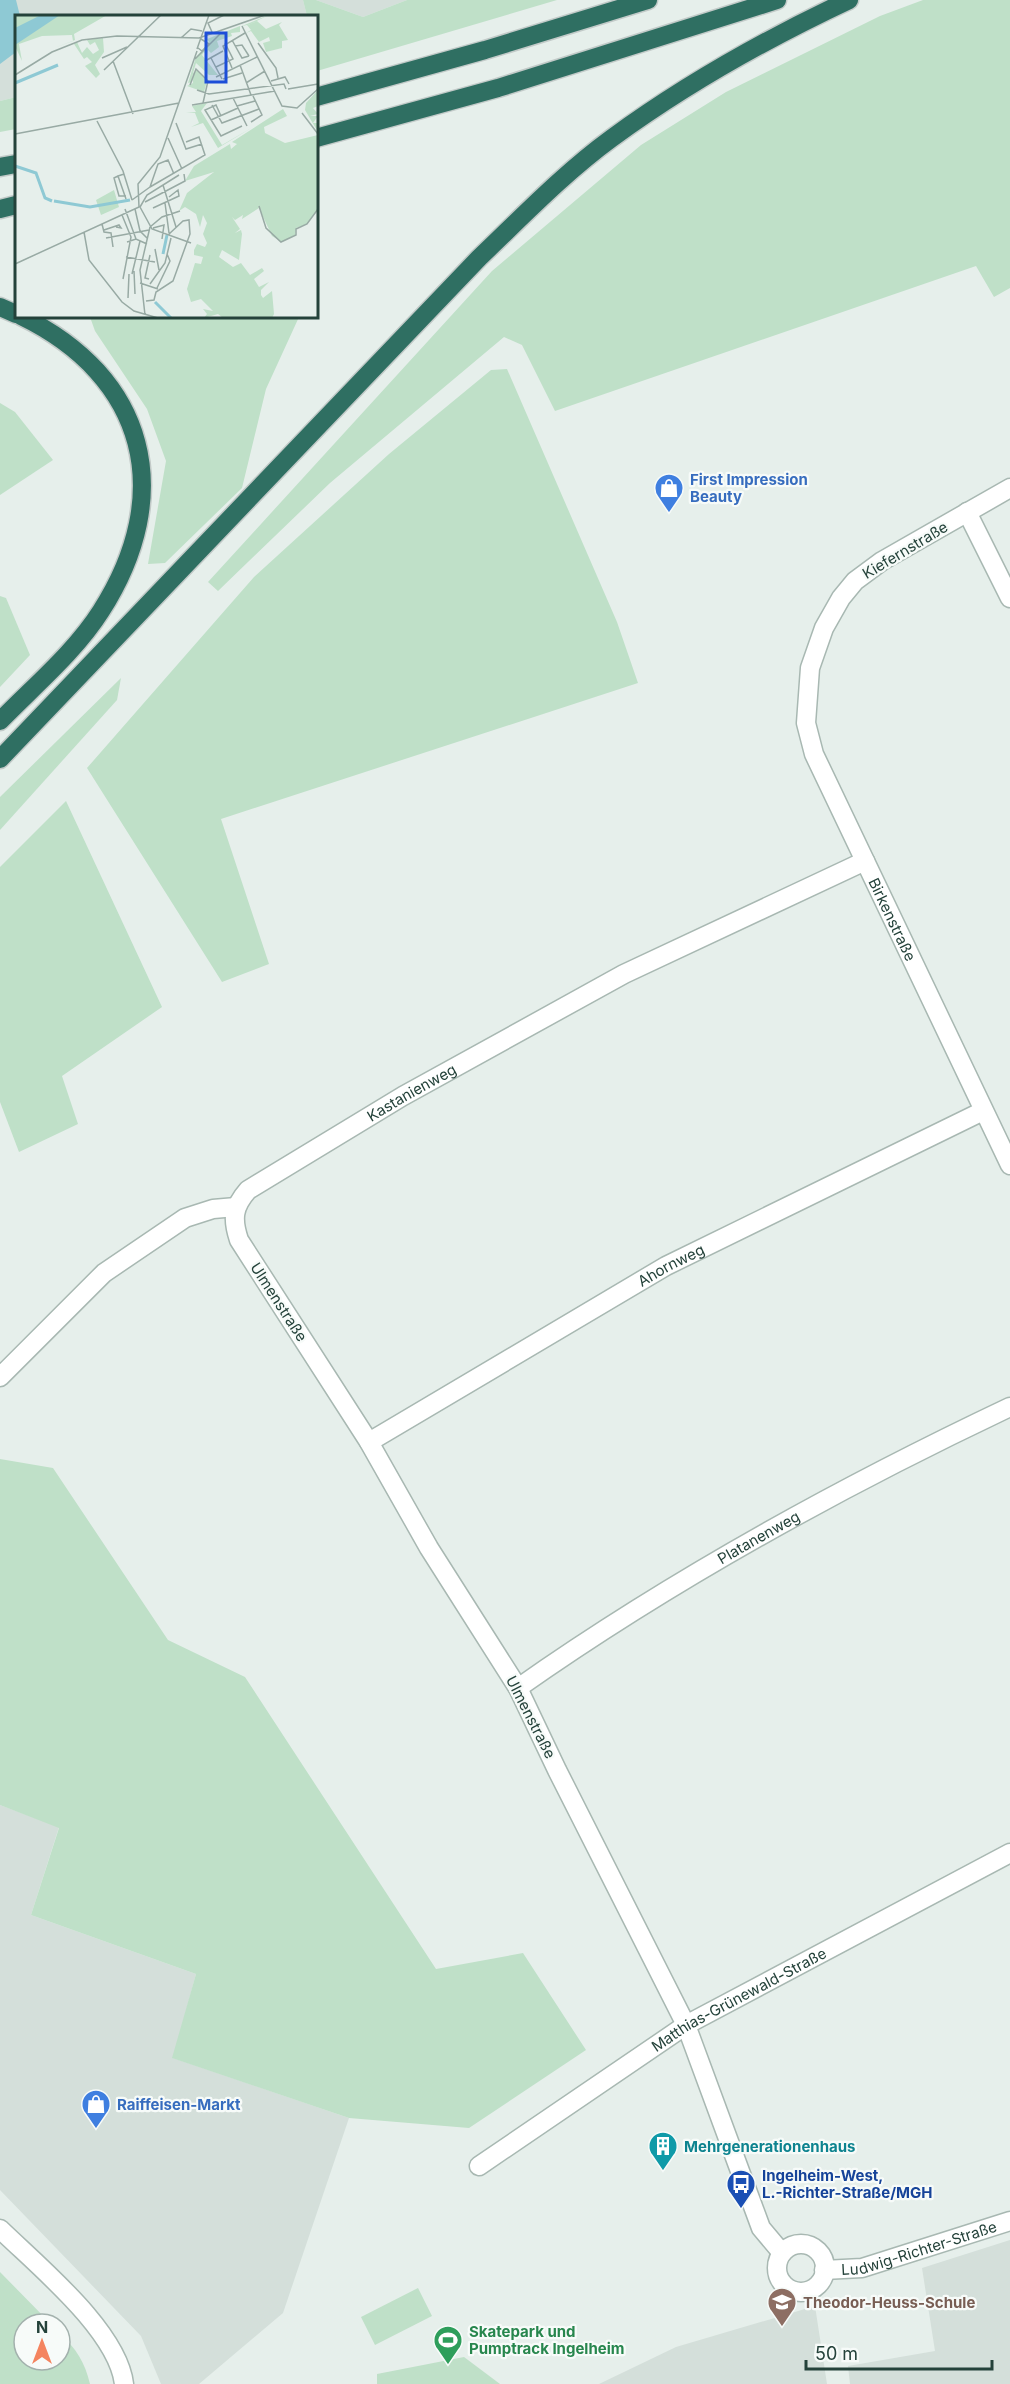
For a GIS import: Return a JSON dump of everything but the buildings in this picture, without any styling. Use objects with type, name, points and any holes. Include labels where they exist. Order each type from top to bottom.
[{"type":"highway","points":[[318,96],[485,50],[648,0]]},
{"type":"highway","points":[[318,137],[498,88],[777,0]]},
{"type":"highway","points":[[0,759],[479,258],[538,201],[610,139],[677,94],[748,50],[849,0]]},
{"type":"highway","points":[[0,167],[15,164]]},
{"type":"highway","points":[[0,209],[15,206]]},
{"type":"highway","points":[[0,307],[15,314]]},
{"type":"highway","points":[[0,721],[85,635],[101,612],[134,545],[142,500],[141,468],[132,429],[110,386],[77,351],[56,335],[25,318]]},
{"type":"street","name":"Kiefernstraße","points":[[810,668],[824,628],[855,580],[882,561],[1010,488]]},
{"type":"street","points":[[967,512],[1010,597]]},
{"type":"street","name":"Birkenstraße","points":[[810,668],[806,723],[814,754],[1010,1165]]},
{"type":"street","name":"Kastanienweg","points":[[236,1207],[248,1190],[403,1096],[624,974],[865,861]]},
{"type":"street","name":"Ahornweg","points":[[369,1442],[666,1266],[983,1111]]},
{"type":"street","points":[[0,1377],[104,1273],[185,1218],[213,1209],[236,1207]]},
{"type":"street","name":"Ulmenstraße","points":[[236,1207],[233,1223],[239,1240],[369,1442],[429,1548],[518,1688],[686,2025],[761,2228],[782,2253]]},
{"type":"street","name":"Platanenweg","points":[[518,1688],[586,1640],[721,1558],[839,1492],[1010,1407]]},
{"type":"street","name":"Matthias-Grünewald-Straße","points":[[479,2166],[686,2025],[1010,1853]]},
{"type":"street","name":"Ludwig-Richter-Straße","points":[[824,2270],[862,2268],[1010,2221]]},
{"type":"street","points":[[0,2229],[104,2336],[117,2357],[124,2384]]},
{"type":"street","points":[[796,2244],[809,2245],[823,2258],[824,2270],[820,2282],[812,2289],[801,2291],[790,2289],[778,2276],[778,2260],[782,2253],[796,2244]]},
{"type":"shaded area","points":[[0,0],[303,0],[307,15],[15,15],[15,97],[0,101]]},
{"type":"shaded area","points":[[316,0],[407,0],[363,17]]},
{"type":"shaded area","points":[[0,1805],[59,1827],[31,1915],[196,1974],[173,2058],[349,2118],[283,2313],[199,2384],[161,2384],[141,2336],[0,2190]]},
{"type":"shaded area","points":[[1010,2240],[1010,2384],[850,2384],[848,2366],[935,2351],[922,2268]]},
{"type":"shaded area","name":"Theodor-Heuss-Schule","points":[[815,2306],[827,2384],[599,2384],[676,2347]]},
{"type":"green space","points":[[303,0],[316,0],[363,17],[407,0],[557,0],[318,71],[318,15],[307,15]]},
{"type":"green space","points":[[923,0],[1010,0],[1010,288],[994,297],[976,266],[555,411],[522,345],[504,337],[330,483],[218,591],[208,582],[492,271],[641,145],[726,92],[880,16]]},
{"type":"green space","points":[[15,97],[15,129],[0,132],[0,101]]},
{"type":"green space","points":[[90,318],[299,318],[266,389],[242,488],[165,563],[148,564],[166,461],[147,409],[95,331]]},
{"type":"green space","points":[[507,369],[617,622],[638,683],[221,819],[269,964],[222,982],[87,768],[254,577],[389,454],[491,370]]},
{"type":"green space","points":[[0,403],[15,412],[53,460],[0,495]]},
{"type":"green space","points":[[0,596],[6,598],[30,655],[0,687]]},
{"type":"green space","points":[[121,678],[117,700],[0,830],[0,797]]},
{"type":"green space","points":[[66,801],[162,1007],[62,1076],[78,1124],[19,1152],[0,1102],[0,867]]},
{"type":"green space","points":[[0,1459],[53,1468],[168,1640],[245,1677],[436,1969],[523,1953],[586,2050],[469,2128],[349,2118],[172,2058],[196,1974],[31,1915],[59,1828],[0,1805]]},
{"type":"green space","points":[[0,2272],[39,2312],[12,2312],[12,2372],[72,2372],[72,2346],[79,2356],[90,2384],[0,2384]]},
{"type":"green space","points":[[418,2288],[432,2316],[375,2345],[361,2317]]},
{"type":"green space","name":"Skatepark und Pumptrack Ingelheim","points":[[464,2357],[500,2384],[377,2384],[377,2374]]},
{"type":"water","points":[[0,0],[16,0],[20,15],[15,15],[15,53],[0,64]]},
{"type":"place","name":"First Impression Beauty","points":[[669,514]]},
{"type":"place","name":"Raiffeisen-Markt","points":[[96,2130]]},
{"type":"place","name":"Mehrgenerationenhaus","points":[[663,2172]]},
{"type":"place","name":"Ingelheim-West, L.-Richter-Straße/MGH","points":[[741,2210]]},
{"type":"place","name":"Theodor-Heuss-Schule","points":[[782,2328]]},
{"type":"place","name":"Skatepark und Pumptrack Ingelheim","points":[[448,2366]]}]
